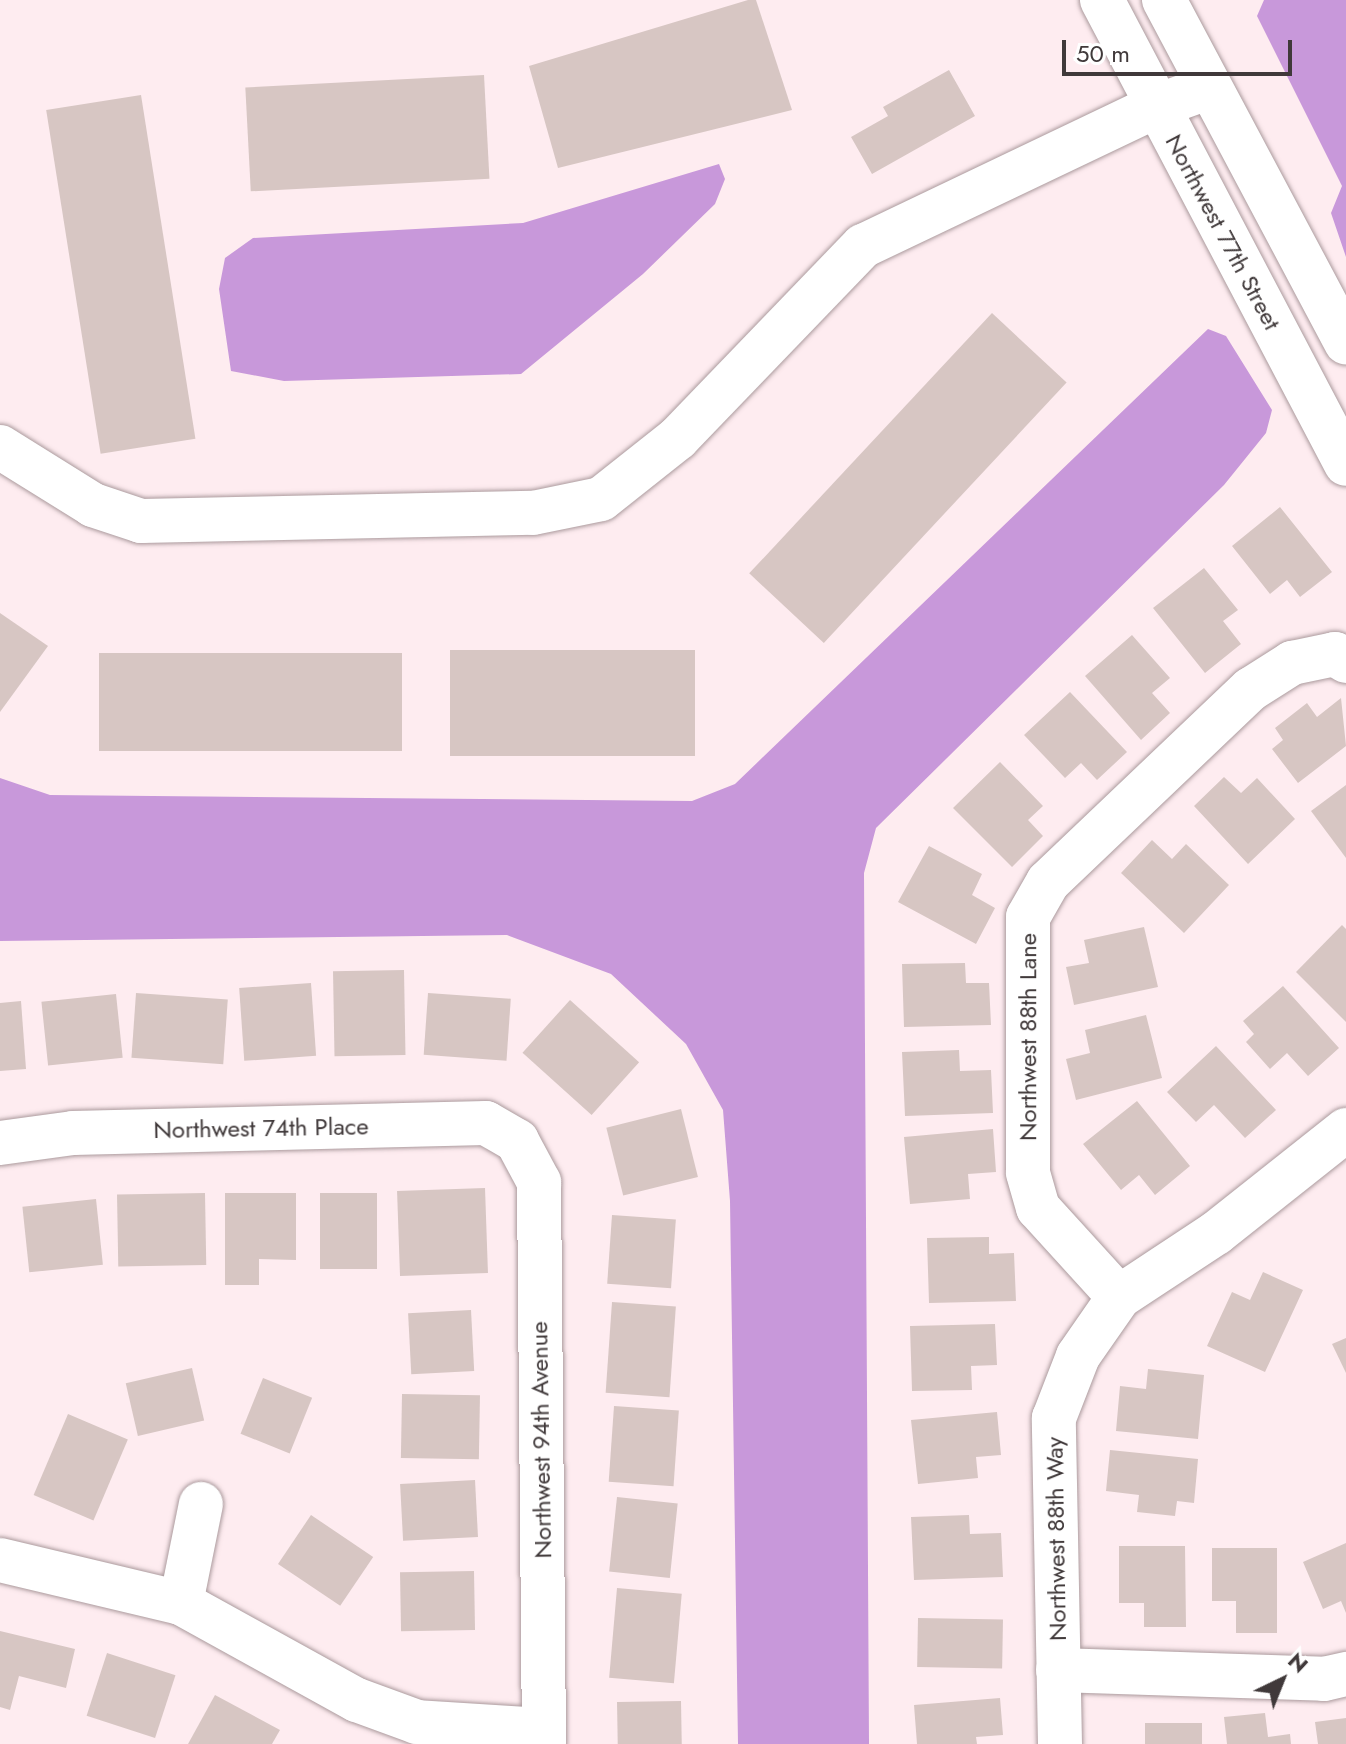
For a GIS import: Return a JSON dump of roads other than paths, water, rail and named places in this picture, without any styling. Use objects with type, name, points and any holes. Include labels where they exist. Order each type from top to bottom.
[{"type":"street","name":"Northwest 77th Street","points":[[1102,0],[1346,464]]},
{"type":"street","points":[[1164,0],[1346,343]]},
{"type":"street","points":[[0,447],[93,505],[141,521],[533,513],[601,499],[678,438],[863,246],[1157,106],[1210,87]]},
{"type":"street","name":"Northwest 88th Lane","points":[[1119,1297],[1038,1208],[1028,1172],[1028,917],[1048,882],[1251,689],[1292,663],[1341,657]]},
{"type":"street","name":"Northwest 74th Place","points":[[0,1143],[73,1133],[486,1123],[517,1141]]},
{"type":"street","name":"Northwest 94th Avenue","points":[[517,1141],[539,1182],[544,1737]]},
{"type":"street","name":"Northwest 88th Way","points":[[1060,1744],[1054,1418],[1078,1356],[1119,1297],[1339,1150]]},
{"type":"street","points":[[181,1603],[201,1504]]},
{"type":"street","points":[[0,1560],[181,1603],[357,1700],[417,1722],[544,1737]]},
{"type":"street","points":[[1058,1670],[1324,1679],[1346,1674]]}]
